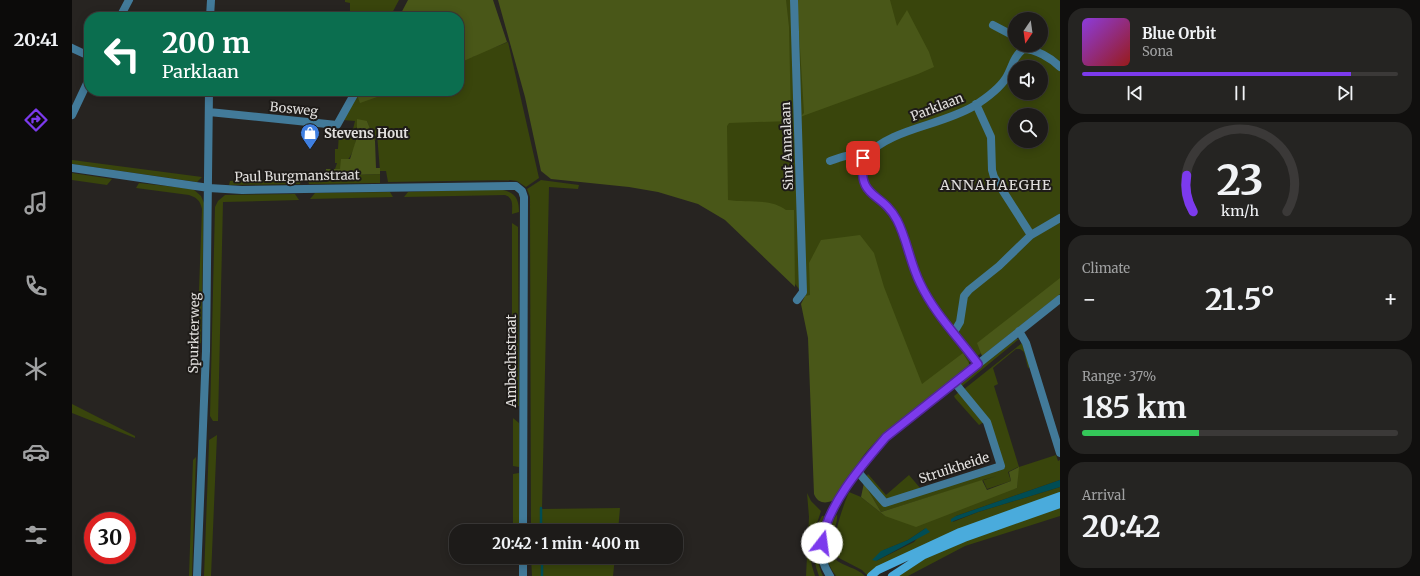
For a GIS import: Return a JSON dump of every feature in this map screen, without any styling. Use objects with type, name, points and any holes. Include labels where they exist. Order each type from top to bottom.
[{"type":"street","points":[[123,12],[129,0]]},
{"type":"street","points":[[210,12],[211,0]]},
{"type":"street","name":"Sint Annalaan","points":[[794,0],[803,292],[797,300]]},
{"type":"street","points":[[993,25],[1008,33]]},
{"type":"street","points":[[72,48],[84,54]]},
{"type":"street","name":"Parklaan","points":[[863,158],[886,140],[917,126],[965,110],[976,104],[993,92],[1006,79],[1018,52]]},
{"type":"street","name":"Parklaan","points":[[1036,52],[1060,67]]},
{"type":"street","points":[[72,115],[84,90]]},
{"type":"street","name":"Spurkterweg","points":[[197,576],[206,351],[209,96]]},
{"type":"street","name":"Bosweg","points":[[209,112],[337,125],[353,96]]},
{"type":"street","points":[[976,104],[991,137],[992,170],[994,177],[1031,235]]},
{"type":"street","points":[[830,161],[850,155],[856,155],[863,158],[862,172],[866,189],[894,214],[919,281],[933,307],[978,364]]},
{"type":"street","name":"Paul Burgmanstraat","points":[[72,168],[209,188],[242,190],[507,184],[516,186],[522,191]]},
{"type":"street","name":"Ambachtstraat","points":[[522,191],[524,197],[523,524]]},
{"type":"street","points":[[954,332],[960,322],[964,296],[978,281],[999,266],[1031,235],[1060,218]]},
{"type":"street","points":[[830,576],[824,566],[821,551],[828,511],[886,437],[1060,299]]},
{"type":"street","points":[[1019,331],[1026,343],[1060,453]]},
{"type":"street","name":"Struikheide","points":[[858,472],[885,503],[1001,466],[987,422],[955,383]]},
{"type":"street","points":[[871,576],[878,570],[960,532],[1060,496]]},
{"type":"street","points":[[892,576],[924,555],[971,536],[1060,504]]},
{"type":"street","points":[[523,564],[523,576]]},
{"type":"green space","points":[[345,0],[399,0],[393,12],[350,12],[350,3],[345,2]]},
{"type":"green space","points":[[408,0],[493,0],[507,42],[464,61],[464,12],[402,12]]},
{"type":"green space","points":[[498,0],[786,0],[789,27],[791,121],[729,123],[727,126],[728,200],[766,202],[780,206],[786,210],[794,210],[795,287],[725,220],[698,204],[658,192],[629,187],[551,179],[541,171],[525,97]]},
{"type":"green space","points":[[501,0],[1060,0],[1060,293],[954,374],[878,437],[811,352],[806,298],[795,284]]},
{"type":"green space","points":[[797,0],[890,0],[897,26],[907,10],[929,52],[934,67],[800,117],[804,113]]},
{"type":"green space","points":[[508,42],[539,178],[526,187],[517,181],[510,180],[388,182],[386,171],[380,171],[377,134],[375,141],[367,121],[356,128],[355,145],[348,160],[340,169],[335,169],[337,163],[335,163],[335,149],[338,149],[339,132],[352,133],[355,121],[343,120],[356,96],[464,96],[464,60],[471,56],[473,57],[488,46],[490,49]]},
{"type":"green space","points":[[357,96],[380,96],[360,103]]},
{"type":"green space","points":[[357,119],[367,121],[375,141],[376,168],[380,168],[380,174],[325,176],[326,169],[340,169],[341,159],[350,159],[357,137]]},
{"type":"green space","points":[[72,160],[202,177],[197,182],[72,164]]},
{"type":"green space","points":[[72,173],[112,179],[107,185],[72,180]]},
{"type":"green space","points":[[380,174],[380,183],[309,184],[307,177]]},
{"type":"green space","points":[[302,177],[300,184],[229,185],[230,181]]},
{"type":"green space","points":[[541,180],[579,185],[578,189],[549,187],[542,509],[620,508],[619,524],[531,524],[530,197],[527,189]]},
{"type":"green space","points":[[139,183],[193,189],[201,196],[204,203],[201,343],[197,344],[202,209],[195,197],[136,188]]},
{"type":"green space","points":[[504,188],[503,190],[511,193],[516,198],[519,212],[512,214],[511,200],[505,195],[404,197],[408,192]]},
{"type":"green space","points":[[390,192],[393,197],[310,199],[315,193]]},
{"type":"green space","points":[[295,194],[299,200],[223,202],[218,421],[213,421],[210,416],[215,207],[218,201],[225,195]]},
{"type":"green space","points":[[512,223],[518,227],[519,406],[512,407]]},
{"type":"green space","points":[[860,235],[874,253],[884,287],[922,384],[963,353],[970,365],[885,433],[870,448],[837,498],[827,502],[821,502],[814,494],[808,338],[801,304],[805,296],[810,295],[809,263],[821,240]]},
{"type":"green space","points":[[1060,278],[1060,294],[982,356],[977,343]]},
{"type":"green space","points":[[1016,339],[1019,339],[961,387],[961,382]]},
{"type":"green space","points":[[1022,343],[1030,367],[1028,368],[1024,352],[1020,349],[1016,349],[993,368],[998,384],[994,386],[1019,467],[1056,455],[1058,461],[1060,460],[1060,480],[956,516],[953,522],[978,512],[1060,487],[1060,495],[868,576],[862,570],[837,557],[835,551],[836,534],[840,515],[849,492],[861,497],[885,516],[1017,488],[1018,467],[1008,472],[1011,481],[987,489],[983,480],[881,512],[864,483],[883,506],[1004,468],[990,422],[963,390]],"holes":[[[926,528],[914,542],[876,561],[884,550],[908,540]]]},
{"type":"green space","points":[[959,392],[984,422],[979,425],[955,398],[954,396]]},
{"type":"green space","points":[[72,404],[135,436],[135,438],[72,413]]},
{"type":"green space","points":[[513,418],[519,423],[519,467],[513,466]]},
{"type":"green space","points":[[217,435],[211,576],[204,576],[209,440]]},
{"type":"green space","points":[[196,457],[192,576],[189,576],[193,460]]},
{"type":"green space","points":[[1019,467],[1017,488],[916,527],[885,516],[861,497],[864,483],[881,512],[982,480],[987,490],[1011,481],[1009,472]]},
{"type":"green space","points":[[519,473],[519,524],[513,524],[513,474]]},
{"type":"green space","points":[[868,474],[886,495],[909,475],[921,489],[886,499],[866,477]]},
{"type":"green space","points":[[807,493],[811,501],[821,511],[809,548],[815,576],[806,576],[809,517]]},
{"type":"green space","points":[[1060,507],[1060,516],[965,546],[908,576],[896,576],[922,559],[947,547]]},
{"type":"green space","points":[[837,514],[836,525],[830,543],[831,554],[842,564],[865,576],[836,576],[831,569],[826,553],[826,545],[829,529]]},
{"type":"green space","points":[[822,516],[824,516],[817,553],[823,576],[819,576],[816,568],[813,546],[818,523]]},
{"type":"green space","points":[[531,564],[614,564],[613,576],[532,576]]},
{"type":"water","points":[[1060,480],[1060,487],[978,512],[951,522],[951,519],[956,516]]},
{"type":"water","points":[[926,528],[930,532],[876,561],[872,560],[881,551],[908,540]]},
{"type":"waterway","points":[[541,508],[541,524]]},
{"type":"waterway","points":[[542,564],[542,576]]},
{"type":"place","name":"Stevens Hout","points":[[310,150]]},
{"type":"district","name":"ANNAHAEGHE","points":[[996,185]]},
{"type":"route","points":[[822,543],[823,535],[831,512],[877,447],[886,437],[978,364],[933,307],[919,281],[894,214],[866,189],[862,172],[863,158]]}]
